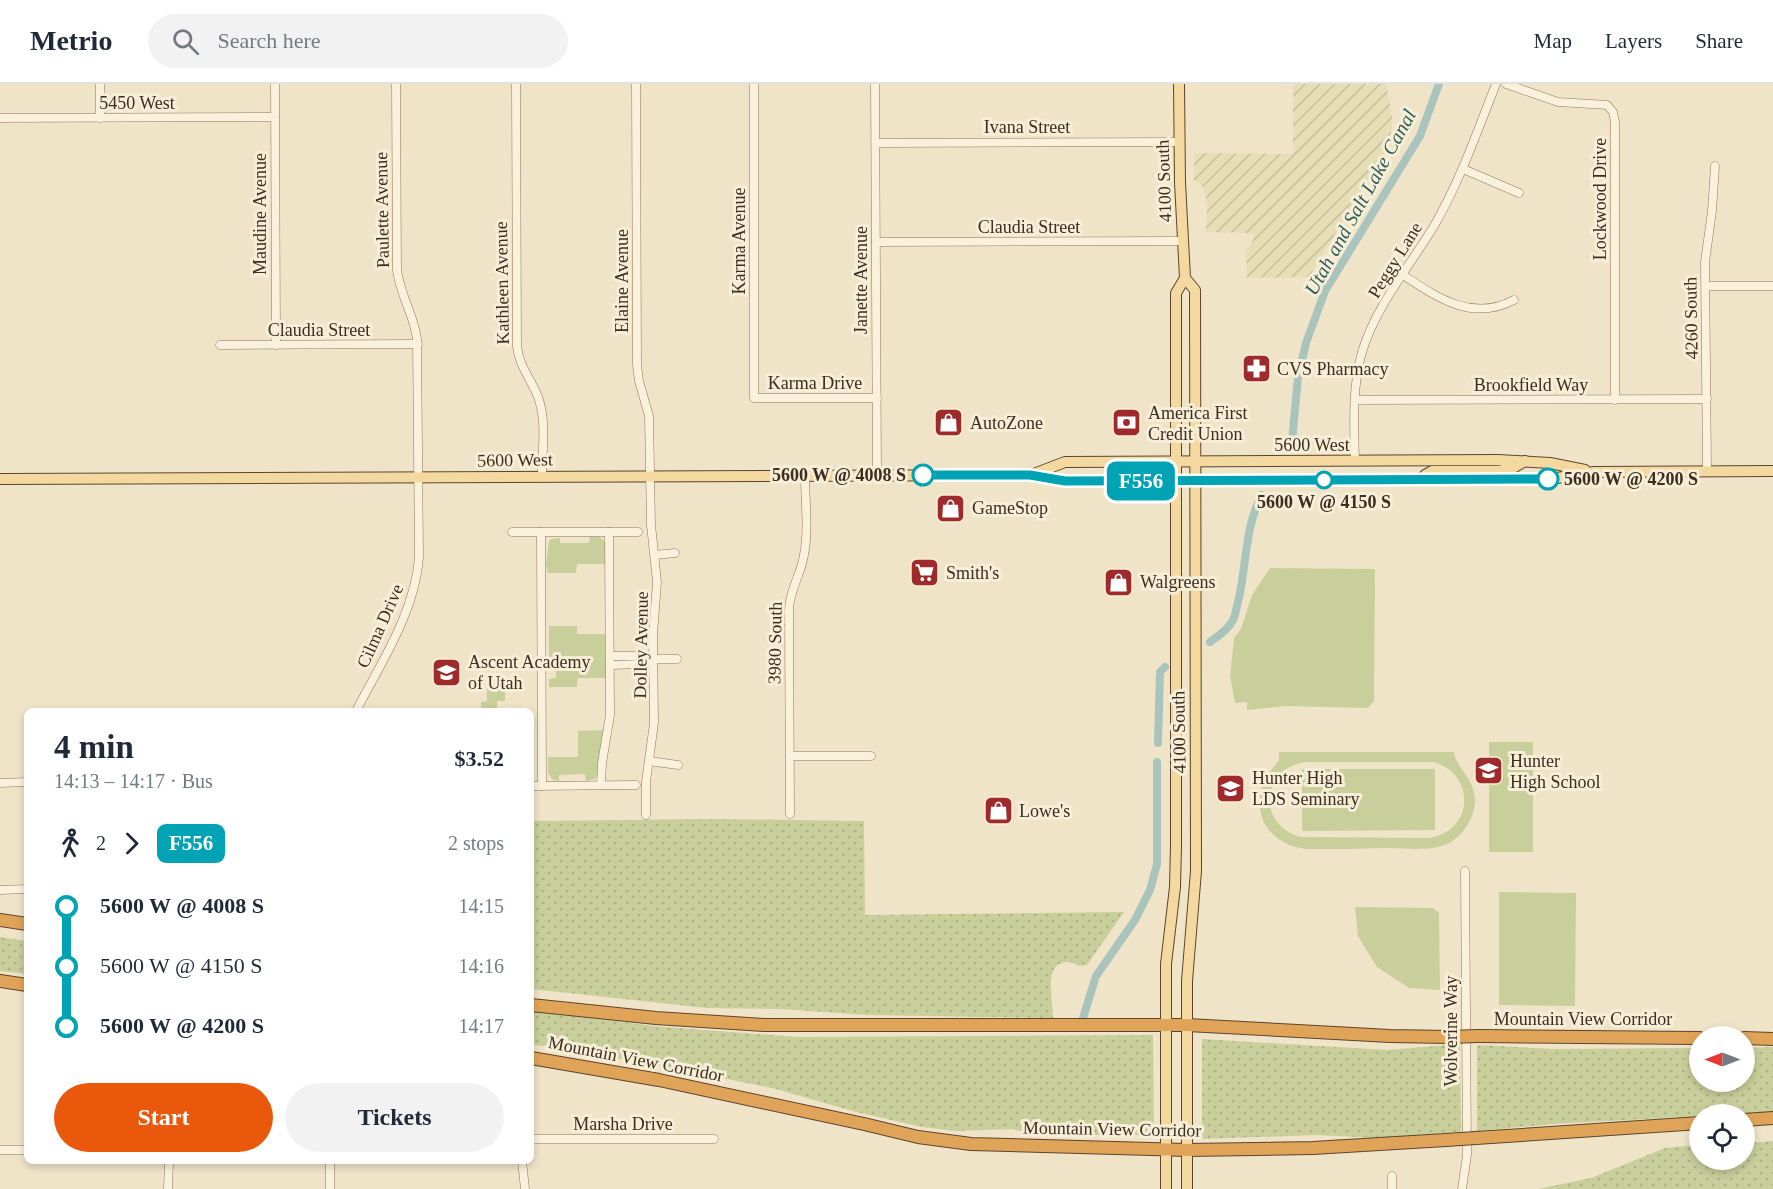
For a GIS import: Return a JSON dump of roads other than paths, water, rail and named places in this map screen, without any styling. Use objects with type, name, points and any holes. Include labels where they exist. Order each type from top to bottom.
[{"type":"highway","points":[[0,920],[24,924]]},
{"type":"highway","points":[[0,981],[24,985]]},
{"type":"highway","name":"Mountain View Corridor","points":[[534,1005],[656,1018],[752,1024],[1187,1025],[1390,1036],[1689,1038]]},
{"type":"highway","points":[[1755,1038],[1773,1039]]},
{"type":"highway","name":"Mountain View Corridor","points":[[534,1059],[659,1080],[918,1137],[972,1144],[1166,1150],[1313,1148],[1689,1124]]},
{"type":"highway","points":[[1755,1119],[1773,1118]]},
{"type":"main road","name":"4100 South","points":[[1179,84],[1182,241],[1185,278],[1195,290],[1196,871],[1189,949],[1187,1189]]},
{"type":"main road","name":"4100 South","points":[[1166,1189],[1167,956],[1175,887],[1176,855],[1176,293],[1185,278]]},
{"type":"main road","name":"5600 West","points":[[1030,475],[1065,462],[1526,461],[1594,472]]},
{"type":"main road","points":[[1425,479],[1425,475],[1432,471],[1499,471],[1513,468],[1526,461]]},
{"type":"main road","name":"5600 West","points":[[0,479],[1030,475],[1065,481],[1194,481],[1551,479],[1594,472],[1773,471]]},
{"type":"street","points":[[100,84],[100,118]]},
{"type":"street","name":"Maudine Avenue","points":[[275,84],[276,345]]},
{"type":"street","name":"Paulette Avenue","points":[[396,84],[396,270],[400,289],[416,331],[418,477]]},
{"type":"street","name":"Kathleen Avenue","points":[[516,84],[516,346],[520,364],[535,390],[541,411],[542,476]]},
{"type":"street","name":"Elaine Avenue","points":[[636,84],[637,365],[649,416],[649,476]]},
{"type":"street","name":"Karma Avenue","points":[[754,84],[754,398]]},
{"type":"street","name":"Janette Avenue","points":[[875,84],[877,475]]},
{"type":"street","name":"Peggy Lane","points":[[1355,461],[1357,375],[1367,339],[1377,318],[1434,225],[1463,169],[1496,84]]},
{"type":"street","name":"Lockwood Drive","points":[[1506,84],[1558,102],[1603,104],[1611,107],[1613,112],[1615,122],[1615,400]]},
{"type":"street","name":"5450 West","points":[[0,118],[275,117]]},
{"type":"street","name":"Ivana Street","points":[[876,142],[1179,142]]},
{"type":"street","name":"4260 South","points":[[1707,471],[1706,253],[1715,166]]},
{"type":"street","points":[[1463,169],[1519,193]]},
{"type":"street","name":"Claudia Street","points":[[876,242],[1182,241]]},
{"type":"street","points":[[1403,275],[1432,294],[1461,306],[1477,309],[1493,308],[1514,300]]},
{"type":"street","points":[[1706,286],[1773,286]]},
{"type":"street","name":"Claudia Street","points":[[220,345],[417,344]]},
{"type":"street","name":"Karma Drive","points":[[754,398],[877,398]]},
{"type":"street","name":"Brookfield Way","points":[[1355,400],[1707,399]]},
{"type":"street","name":"3980 South","points":[[790,814],[790,603],[805,548],[805,475]]},
{"type":"street","name":"Dolley Avenue","points":[[646,815],[646,787],[654,723],[653,629],[657,582],[651,530],[649,476]]},
{"type":"street","name":"Cilma Drive","points":[[358,708],[403,619],[416,581],[420,548],[418,477]]},
{"type":"street","points":[[512,532],[638,532]]},
{"type":"street","points":[[541,532],[542,786]]},
{"type":"street","points":[[601,785],[602,763],[610,721],[609,532]]},
{"type":"street","points":[[655,555],[675,553]]},
{"type":"street","points":[[610,661],[644,664],[653,660],[678,659]]},
{"type":"street","points":[[790,756],[871,756]]},
{"type":"street","points":[[649,761],[678,765]]},
{"type":"street","points":[[0,783],[24,782]]},
{"type":"street","points":[[534,786],[636,785]]},
{"type":"street","name":"Wolverine Way","points":[[1462,1189],[1467,1155],[1465,872]]},
{"type":"street","points":[[0,890],[24,890]]},
{"type":"street","name":"Marsha Drive","points":[[534,1139],[714,1139]]},
{"type":"street","points":[[0,1150],[24,1150]]},
{"type":"street","points":[[168,1189],[169,1164]]},
{"type":"street","points":[[330,1164],[330,1189]]},
{"type":"street","points":[[522,1164],[525,1189]]},
{"type":"street","points":[[1392,1176],[1392,1189]]},
{"type":"waterway","name":"Utah and Salt Lake Canal","points":[[1292,442],[1298,377],[1306,343],[1325,291],[1420,136],[1439,84]]},
{"type":"waterway","name":"Utah and Salt Lake Canal","points":[[1210,642],[1226,630],[1235,616],[1252,520],[1262,495]]},
{"type":"waterway","name":"Utah and Salt Lake Canal","points":[[1158,743],[1160,672],[1165,667]]},
{"type":"waterway","name":"Utah and Salt Lake Canal","points":[[1083,1018],[1096,976],[1135,920],[1150,890],[1157,864],[1157,762]]},
{"type":"place","name":"CVS Pharmacy","points":[[1256,369]]},
{"type":"place","name":"AutoZone","points":[[949,423]]},
{"type":"place","name":"America First Credit Union","points":[[1127,423]]},
{"type":"place","name":"5600 W @ 4008 S","points":[[923,475]]},
{"type":"place","name":"5600 W @ 4200 S","points":[[1548,479]]},
{"type":"place","name":"5600 W @ 4150 S","points":[[1324,480]]},
{"type":"place","name":"GameStop","points":[[951,508]]},
{"type":"place","name":"Smith's","points":[[925,573]]},
{"type":"place","name":"Walgreens","points":[[1119,582]]},
{"type":"place","name":"Ascent Academy of Utah","points":[[447,672]]},
{"type":"place","name":"Hunter High School","points":[[1489,771]]},
{"type":"place","name":"Hunter High LDS Seminary","points":[[1231,788]]},
{"type":"place","name":"Lowe's","points":[[998,811]]}]
